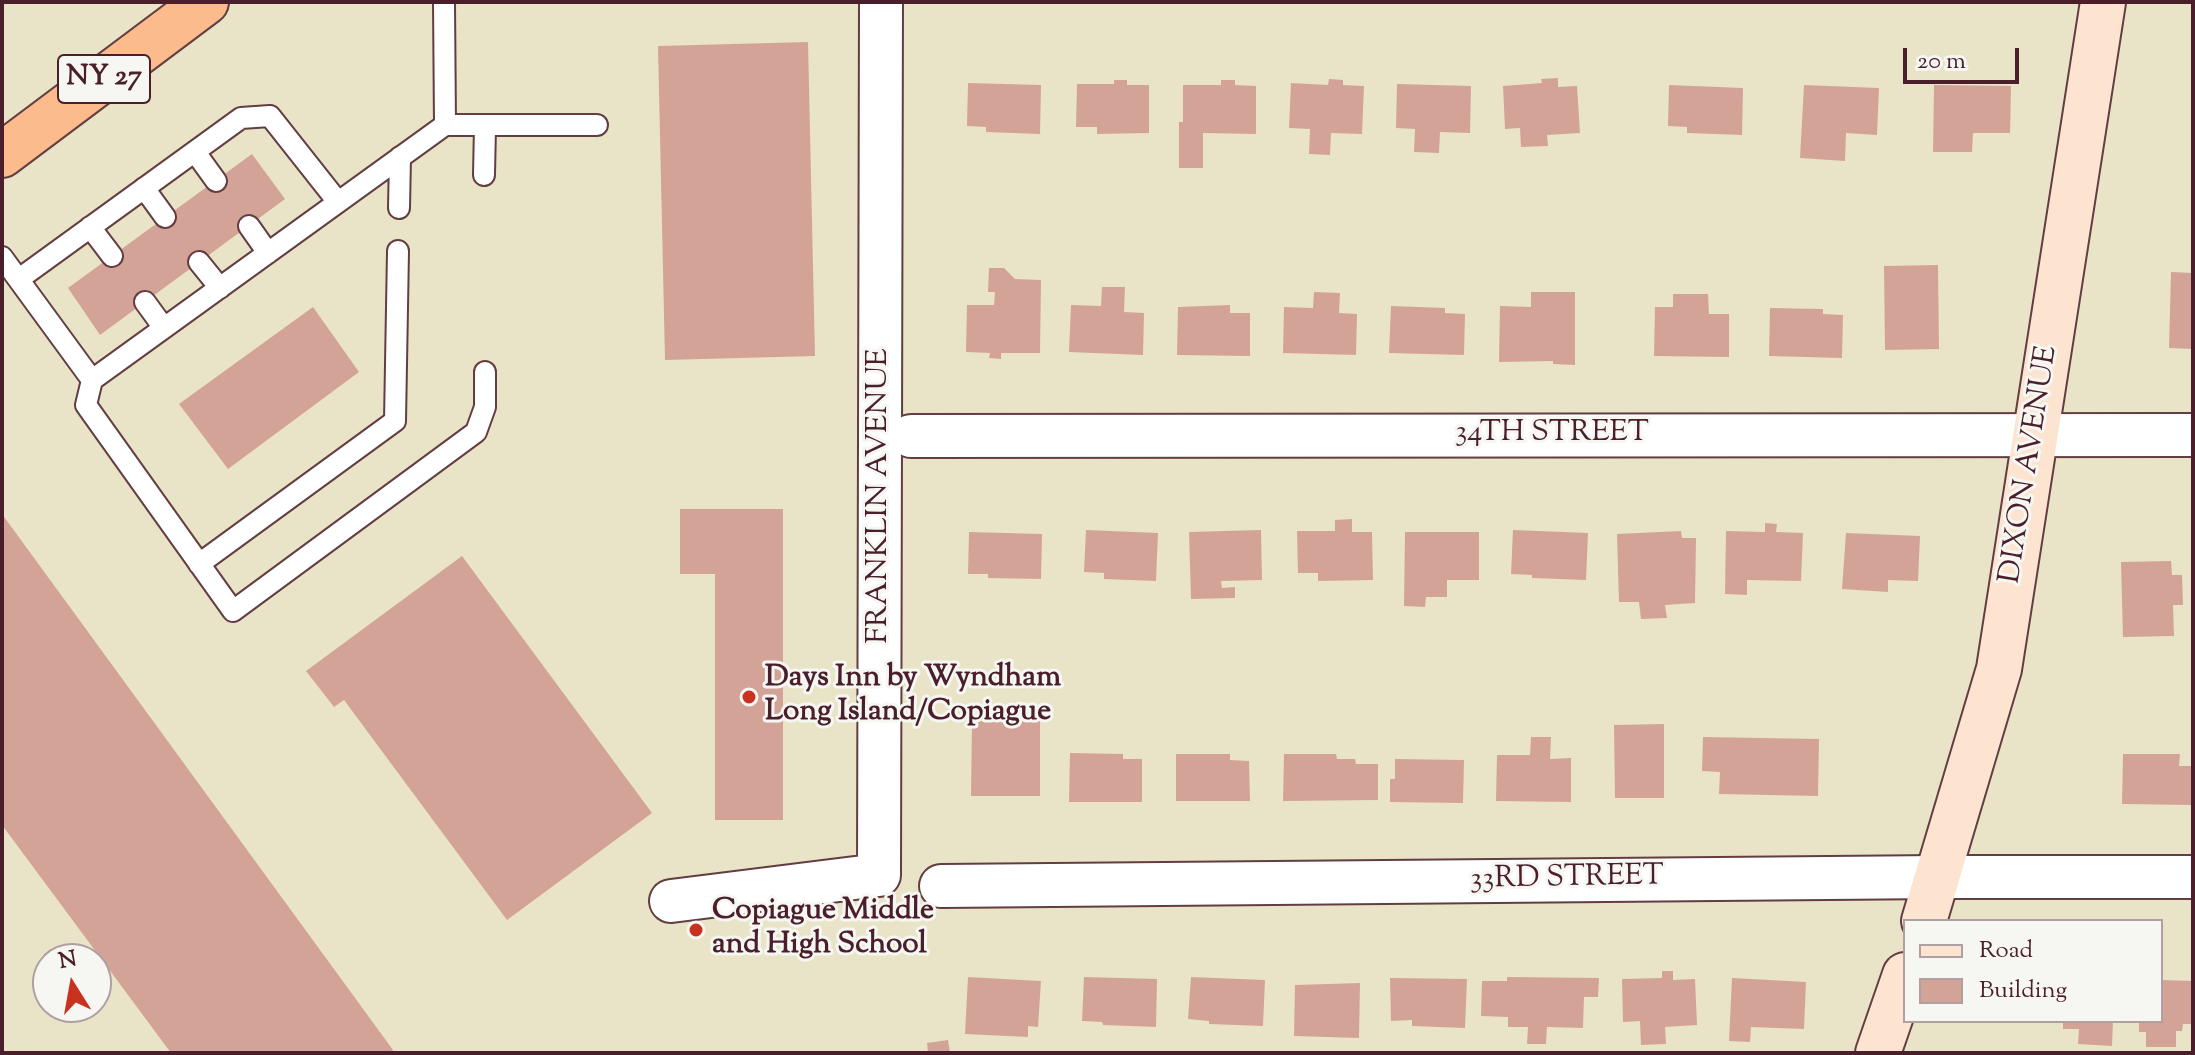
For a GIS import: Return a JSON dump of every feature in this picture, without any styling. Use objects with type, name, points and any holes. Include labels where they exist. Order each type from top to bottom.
[{"type":"highway","name":"NY 27","points":[[2,155],[206,2]]},
{"type":"main road","name":"DIXON AVENUE","points":[[1925,919],[1999,669],[2103,2]]},
{"type":"main road","points":[[1878,1053],[1903,981]]},
{"type":"street","name":"FRANKLIN AVENUE","points":[[671,901],[879,875],[881,2]]},
{"type":"street","name":"34TH STREET","points":[[911,436],[2193,435]]},
{"type":"street","name":"33RD STREET","points":[[941,886],[2193,877]]},
{"type":"lane","points":[[444,2],[445,125]]},
{"type":"lane","points":[[19,279],[241,118],[270,116],[338,202]]},
{"type":"lane","points":[[485,372],[485,407],[476,432],[233,611],[86,405],[92,380],[445,125],[597,125]]},
{"type":"lane","points":[[484,175],[485,126]]},
{"type":"lane","points":[[195,152],[216,181]]},
{"type":"lane","points":[[399,208],[400,157]]},
{"type":"lane","points":[[144,188],[165,217]]},
{"type":"lane","points":[[249,226],[268,253]]},
{"type":"lane","points":[[90,227],[112,256]]},
{"type":"lane","points":[[199,564],[395,421],[398,251]]},
{"type":"lane","points":[[2,257],[92,380]]},
{"type":"lane","points":[[199,262],[220,288]]},
{"type":"lane","points":[[145,302],[164,328]]},
{"type":"building","points":[[808,42],[815,356],[665,360],[658,46]]},
{"type":"building","points":[[1558,78],[1558,87],[1577,86],[1580,133],[1547,135],[1548,146],[1521,147],[1520,128],[1505,129],[1503,86],[1542,83],[1541,79]]},
{"type":"building","points":[[1329,79],[1343,80],[1343,85],[1364,86],[1362,134],[1331,133],[1330,155],[1309,154],[1310,129],[1289,128],[1291,83],[1328,85]]},
{"type":"building","points":[[1114,80],[1127,80],[1127,85],[1149,85],[1149,133],[1097,134],[1097,127],[1076,127],[1077,84],[1114,84]]},
{"type":"building","points":[[1221,80],[1235,80],[1235,85],[1256,86],[1256,134],[1203,133],[1203,168],[1179,168],[1183,85],[1221,85]]},
{"type":"building","points":[[968,83],[1041,85],[1040,134],[986,132],[986,127],[967,126]]},
{"type":"building","points":[[1397,84],[1471,86],[1470,133],[1440,132],[1439,153],[1414,152],[1415,129],[1396,128]]},
{"type":"building","points":[[1669,85],[1743,88],[1742,135],[1687,133],[1687,127],[1668,126]]},
{"type":"building","points":[[1804,85],[1879,88],[1877,135],[1846,133],[1845,161],[1800,158]]},
{"type":"building","points":[[1934,85],[2011,86],[2010,133],[1973,133],[1972,152],[1933,152]]},
{"type":"building","points":[[252,154],[285,199],[100,335],[68,288]]},
{"type":"building","points":[[1938,265],[1939,349],[1885,350],[1884,266]]},
{"type":"building","points":[[989,268],[1004,268],[1015,279],[1041,280],[1040,353],[1001,353],[1001,359],[989,358],[990,353],[966,352],[967,305],[994,305],[995,292],[988,292]]},
{"type":"building","points":[[2171,272],[2193,273],[2193,349],[2169,348]]},
{"type":"building","points":[[1102,287],[1125,287],[1124,312],[1144,313],[1143,355],[1069,352],[1071,305],[1101,306]]},
{"type":"building","points":[[1314,292],[1340,293],[1339,313],[1357,314],[1356,355],[1283,353],[1284,307],[1313,308]]},
{"type":"building","points":[[1531,292],[1575,292],[1575,365],[1553,364],[1553,361],[1499,362],[1500,306],[1531,307]]},
{"type":"building","points":[[1673,294],[1708,294],[1709,314],[1729,314],[1729,357],[1654,356],[1655,307],[1673,307]]},
{"type":"building","points":[[1230,305],[1230,313],[1250,313],[1250,356],[1177,355],[1178,307]]},
{"type":"building","points":[[1391,306],[1445,308],[1445,313],[1465,314],[1464,355],[1389,353]]},
{"type":"building","points":[[313,307],[359,372],[228,469],[179,404]]},
{"type":"building","points":[[1770,308],[1823,309],[1823,314],[1843,315],[1842,358],[1769,356]]},
{"type":"building","name":"Days Inn by Wyndham Long Island/Copiague","points":[[680,509],[783,509],[783,820],[715,820],[715,574],[680,574]]},
{"type":"building","points":[[2,514],[393,1050],[389,1053],[171,1053],[112,973],[112,943],[89,943],[2,825]]},
{"type":"building","points":[[1352,519],[1352,532],[1372,532],[1373,580],[1318,581],[1318,573],[1298,573],[1297,531],[1335,531],[1335,520]]},
{"type":"building","points":[[1765,523],[1777,524],[1776,532],[1803,533],[1801,581],[1747,580],[1747,595],[1725,594],[1726,531],[1765,532]]},
{"type":"building","points":[[1086,530],[1158,533],[1156,581],[1104,579],[1104,573],[1084,572]]},
{"type":"building","points":[[1261,530],[1262,580],[1221,581],[1222,588],[1235,587],[1235,598],[1191,599],[1189,532]]},
{"type":"building","points":[[1513,530],[1588,533],[1586,580],[1511,574]]},
{"type":"building","points":[[1681,531],[1682,538],[1696,538],[1695,603],[1665,605],[1667,618],[1641,619],[1639,602],[1619,602],[1617,534]]},
{"type":"building","points":[[969,532],[1042,534],[1041,579],[988,578],[988,574],[968,574]]},
{"type":"building","points":[[1405,532],[1479,532],[1479,580],[1447,580],[1447,597],[1426,597],[1425,607],[1404,606]]},
{"type":"building","points":[[1846,533],[1920,536],[1918,581],[1888,580],[1888,592],[1842,589]]},
{"type":"building","points":[[462,556],[652,813],[507,920],[344,700],[334,707],[306,671]]},
{"type":"building","points":[[2171,561],[2172,575],[2182,575],[2183,605],[2173,605],[2174,636],[2123,637],[2121,562]]},
{"type":"building","points":[[972,720],[1040,720],[1040,796],[971,796]]},
{"type":"building","points":[[1664,724],[1664,798],[1615,798],[1614,725]]},
{"type":"building","points":[[1531,737],[1551,737],[1550,759],[1571,758],[1571,802],[1496,801],[1497,755],[1530,755]]},
{"type":"building","points":[[1703,737],[1819,739],[1818,796],[1719,794],[1720,772],[1702,771]]},
{"type":"building","points":[[1070,753],[1123,754],[1123,759],[1142,759],[1142,802],[1069,802]]},
{"type":"building","points":[[1176,754],[1230,754],[1230,760],[1249,761],[1250,801],[1176,801]]},
{"type":"building","points":[[1284,754],[1336,754],[1337,759],[1355,759],[1356,764],[1378,764],[1378,800],[1283,801]]},
{"type":"building","points":[[2123,754],[2180,754],[2179,766],[2193,766],[2193,805],[2122,804]]},
{"type":"building","points":[[1395,759],[1464,760],[1463,803],[1390,802],[1390,779],[1395,779]]},
{"type":"building","points":[[1662,971],[1673,971],[1673,980],[1695,979],[1697,1025],[1665,1027],[1666,1044],[1641,1045],[1640,1021],[1623,1022],[1622,979],[1662,978]]},
{"type":"building","points":[[968,977],[1041,981],[1038,1027],[1028,1026],[1028,1037],[965,1034]]},
{"type":"building","points":[[1084,977],[1157,979],[1156,1027],[1082,1021]]},
{"type":"building","points":[[1191,977],[1265,980],[1263,1026],[1209,1024],[1209,1021],[1188,1019]]},
{"type":"building","points":[[1507,977],[1599,978],[1598,997],[1584,997],[1583,1028],[1547,1027],[1546,1044],[1527,1044],[1528,1027],[1508,1027],[1508,1017],[1481,1016],[1482,981],[1507,981]]},
{"type":"building","points":[[1390,978],[1467,979],[1465,1028],[1412,1026],[1412,1020],[1391,1021]]},
{"type":"building","points":[[1732,978],[1806,982],[1804,1029],[1751,1027],[1750,1042],[1729,1041]]},
{"type":"building","points":[[2163,980],[2193,981],[2193,1024],[2183,1024],[2182,1031],[2176,1031],[2176,1047],[2146,1047],[2146,1032],[2139,1032],[2139,1023],[2163,1023]]},
{"type":"building","points":[[1360,983],[1359,1038],[1294,1036],[1295,985]]},
{"type":"building","points":[[2063,1023],[2113,1023],[2112,1046],[2078,1044],[2079,1029],[2063,1029]]},
{"type":"building","points":[[948,1040],[950,1053],[928,1053],[927,1043]]},
{"type":"place","name":"Days Inn by Wyndham Long Island/Copiague","points":[[749,697]]},
{"type":"place","name":"Copiague Middle and High School","points":[[696,930]]}]
